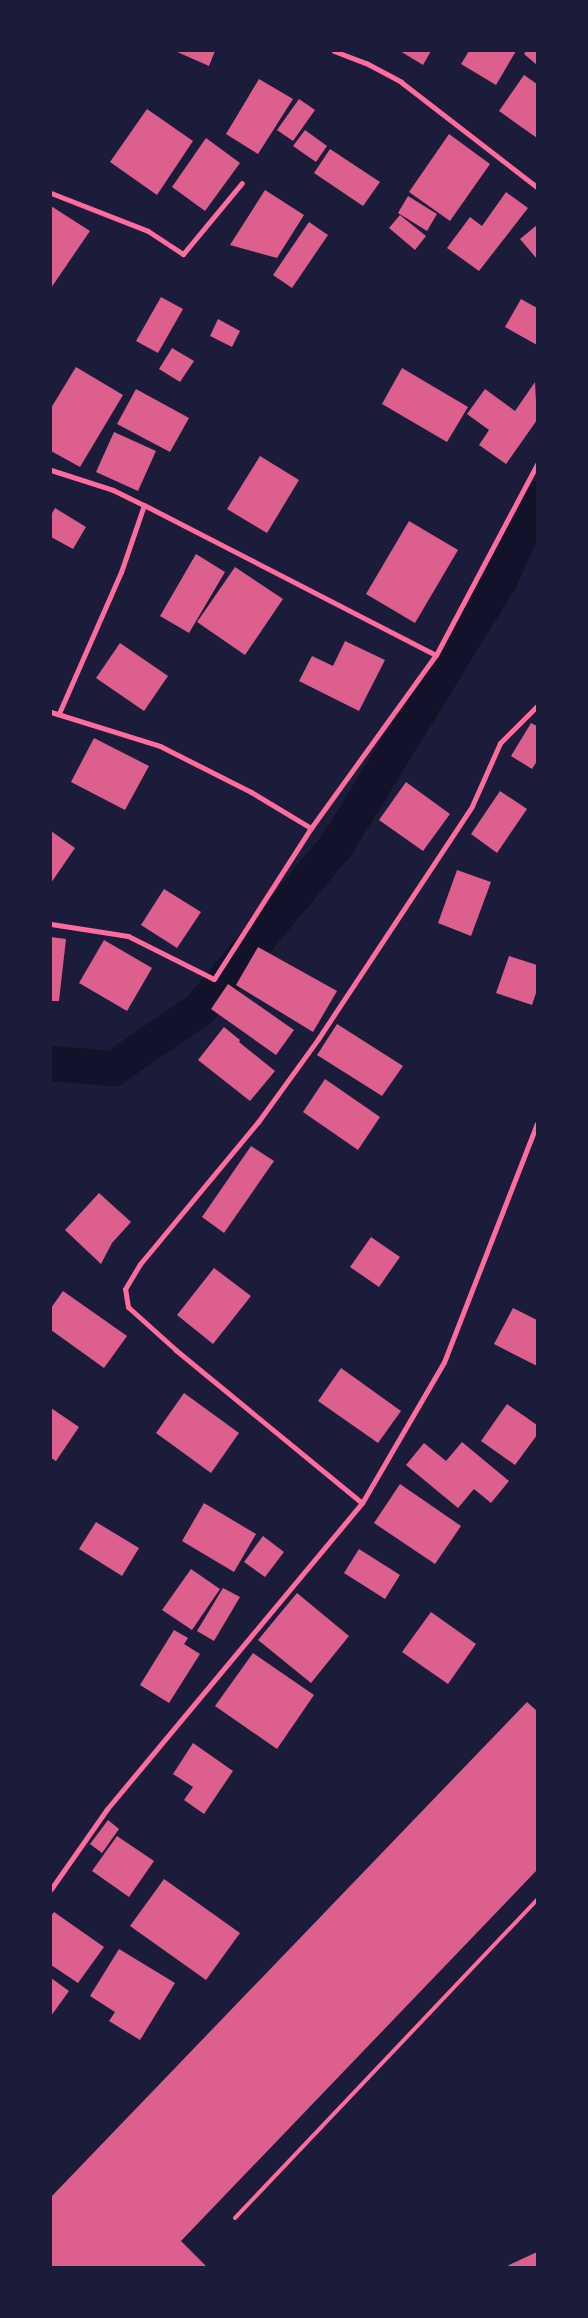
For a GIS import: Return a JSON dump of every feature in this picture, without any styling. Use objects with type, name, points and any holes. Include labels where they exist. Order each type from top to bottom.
[{"type":"street","points":[[334,51],[366,63],[401,82],[537,187]]},
{"type":"street","points":[[51,193],[148,232],[183,254],[242,183]]},
{"type":"street","points":[[51,924],[128,936],[214,979],[311,828],[436,656],[537,464]]},
{"type":"street","points":[[51,470],[113,490],[436,656]]},
{"type":"street","points":[[59,713],[122,572],[144,506]]},
{"type":"street","points":[[362,1503],[209,1378],[128,1307],[125,1289],[140,1264],[258,1122],[318,1039],[472,806],[500,743],[537,706]]},
{"type":"street","points":[[51,712],[160,746],[251,792],[311,828]]},
{"type":"street","points":[[51,1889],[107,1809],[362,1503],[444,1362],[537,1123]]},
{"type":"lane","points":[[235,2218],[537,1900]]},
{"type":"building","points":[[175,51],[215,51],[209,66]]},
{"type":"building","points":[[400,51],[431,51],[423,65]]},
{"type":"building","points":[[469,51],[516,51],[496,85],[461,64]]},
{"type":"building","points":[[526,51],[537,51],[537,65],[524,54]]},
{"type":"building","points":[[524,75],[537,84],[537,138],[499,111]]},
{"type":"building","points":[[259,79],[293,99],[258,154],[226,134]]},
{"type":"building","points":[[299,99],[315,110],[293,141],[277,130]]},
{"type":"building","points":[[147,109],[193,141],[157,195],[110,162]]},
{"type":"building","points":[[305,130],[327,146],[316,162],[293,146]]},
{"type":"building","points":[[449,134],[490,164],[450,221],[409,192]]},
{"type":"building","points":[[206,138],[240,163],[205,211],[172,187]]},
{"type":"building","points":[[330,149],[380,182],[363,206],[314,173]]},
{"type":"building","points":[[265,190],[304,215],[277,258],[230,245]]},
{"type":"building","points":[[506,192],[528,208],[479,271],[447,248],[470,217],[482,226]]},
{"type":"building","points":[[408,196],[437,214],[427,231],[398,213]]},
{"type":"building","points":[[51,206],[90,231],[51,288]]},
{"type":"building","points":[[400,215],[426,236],[415,250],[389,228]]},
{"type":"building","points":[[309,222],[328,235],[292,288],[273,275]]},
{"type":"building","points":[[537,225],[537,259],[520,239]]},
{"type":"building","points":[[161,297],[183,309],[158,353],[136,341]]},
{"type":"building","points":[[521,299],[537,308],[537,345],[505,327]]},
{"type":"building","points":[[218,319],[240,331],[232,347],[210,336]]},
{"type":"building","points":[[172,348],[194,361],[180,382],[159,369]]},
{"type":"building","points":[[76,367],[123,395],[80,467],[51,451],[51,408]]},
{"type":"building","points":[[402,368],[468,407],[447,442],[382,404]]},
{"type":"building","points":[[535,382],[537,420],[506,464],[479,445],[489,430],[467,414],[485,389],[515,411]]},
{"type":"building","points":[[136,389],[189,418],[170,452],[117,424]]},
{"type":"building","points":[[114,432],[156,451],[138,491],[96,472]]},
{"type":"building","points":[[260,456],[299,480],[267,533],[227,509]]},
{"type":"building","points":[[55,508],[86,527],[73,549],[51,537],[51,515]]},
{"type":"building","points":[[409,521],[458,550],[415,623],[366,594]]},
{"type":"building","points":[[196,554],[225,572],[189,633],[160,616]]},
{"type":"building","points":[[235,567],[283,599],[245,655],[197,622]]},
{"type":"building","points":[[345,641],[385,660],[359,711],[299,681],[312,656],[333,666]]},
{"type":"building","points":[[120,643],[168,676],[144,711],[96,678]]},
{"type":"building","points":[[531,723],[537,726],[537,761],[532,769],[511,756]]},
{"type":"building","points":[[94,738],[149,766],[125,810],[71,782]]},
{"type":"building","points":[[406,782],[450,814],[423,851],[379,820]]},
{"type":"building","points":[[500,791],[527,809],[497,853],[471,834]]},
{"type":"building","points":[[51,831],[75,848],[51,883]]},
{"type":"building","points":[[457,870],[491,882],[471,936],[438,923]]},
{"type":"building","points":[[164,889],[201,912],[177,948],[141,925]]},
{"type":"building","points":[[51,937],[66,939],[59,1001],[51,1001]]},
{"type":"building","points":[[104,940],[152,968],[127,1011],[79,983]]},
{"type":"building","points":[[258,947],[337,991],[313,1032],[236,985]]},
{"type":"building","points":[[509,956],[537,965],[537,990],[532,1005],[496,993]]},
{"type":"building","points":[[228,984],[294,1030],[276,1055],[211,1009]]},
{"type":"building","points":[[337,1024],[403,1066],[382,1096],[317,1055]]},
{"type":"building","points":[[224,1027],[240,1040],[239,1042],[275,1071],[250,1101],[198,1060]]},
{"type":"building","points":[[325,1079],[380,1117],[358,1150],[303,1112]]},
{"type":"building","points":[[251,1146],[274,1161],[224,1233],[202,1217]]},
{"type":"building","points":[[99,1193],[131,1222],[112,1243],[101,1264],[65,1230]]},
{"type":"building","points":[[371,1237],[400,1257],[379,1287],[350,1267]]},
{"type":"building","points":[[214,1268],[251,1296],[213,1344],[177,1315]]},
{"type":"building","points":[[63,1291],[127,1336],[104,1368],[51,1330],[51,1308]]},
{"type":"building","points":[[513,1308],[537,1320],[537,1366],[494,1344]]},
{"type":"building","points":[[341,1368],[401,1411],[378,1443],[318,1401]]},
{"type":"building","points":[[184,1393],[239,1433],[211,1473],[156,1433]]},
{"type":"building","points":[[507,1404],[537,1425],[537,1435],[515,1465],[481,1441]]},
{"type":"building","points":[[51,1408],[79,1427],[56,1461],[51,1458]]},
{"type":"building","points":[[462,1442],[509,1481],[491,1503],[474,1489],[458,1508],[406,1465],[424,1443],[446,1461]]},
{"type":"building","points":[[400,1484],[461,1526],[435,1564],[374,1523]]},
{"type":"building","points":[[204,1503],[256,1534],[234,1572],[182,1541]]},
{"type":"building","points":[[96,1522],[139,1548],[122,1576],[79,1549]]},
{"type":"building","points":[[263,1536],[284,1552],[265,1577],[244,1562]]},
{"type":"building","points":[[359,1549],[400,1575],[385,1599],[344,1573]]},
{"type":"building","points":[[191,1569],[220,1589],[192,1630],[162,1610]]},
{"type":"building","points":[[223,1588],[240,1597],[214,1641],[197,1631]]},
{"type":"building","points":[[297,1593],[349,1636],[311,1683],[258,1640]]},
{"type":"building","points":[[431,1612],[476,1644],[448,1684],[402,1652]]},
{"type":"building","points":[[174,1630],[188,1638],[184,1644],[200,1654],[169,1703],[140,1685]]},
{"type":"building","points":[[253,1653],[314,1695],[277,1749],[215,1706]]},
{"type":"building","points":[[527,1702],[537,1711],[537,1870],[181,2241],[207,2267],[51,2267],[51,2197]]},
{"type":"building","points":[[193,1743],[233,1771],[204,1814],[184,1800],[193,1787],[173,1774]]},
{"type":"building","points":[[108,1820],[119,1829],[102,1853],[90,1844]]},
{"type":"building","points":[[117,1836],[154,1861],[129,1897],[92,1871]]},
{"type":"building","points":[[164,1879],[240,1933],[206,1980],[130,1926]]},
{"type":"building","points":[[54,1912],[104,1947],[78,1983],[51,1965],[51,1916]]},
{"type":"building","points":[[119,1949],[175,1983],[140,2040],[109,2021],[115,2012],[90,1996]]},
{"type":"building","points":[[51,1978],[69,1991],[51,2016]]},
{"type":"building","points":[[537,2252],[537,2267],[505,2267]]},
{"type":"waterway","points":[[51,1063],[113,1068],[200,1008],[336,845],[500,578],[537,498]]}]
